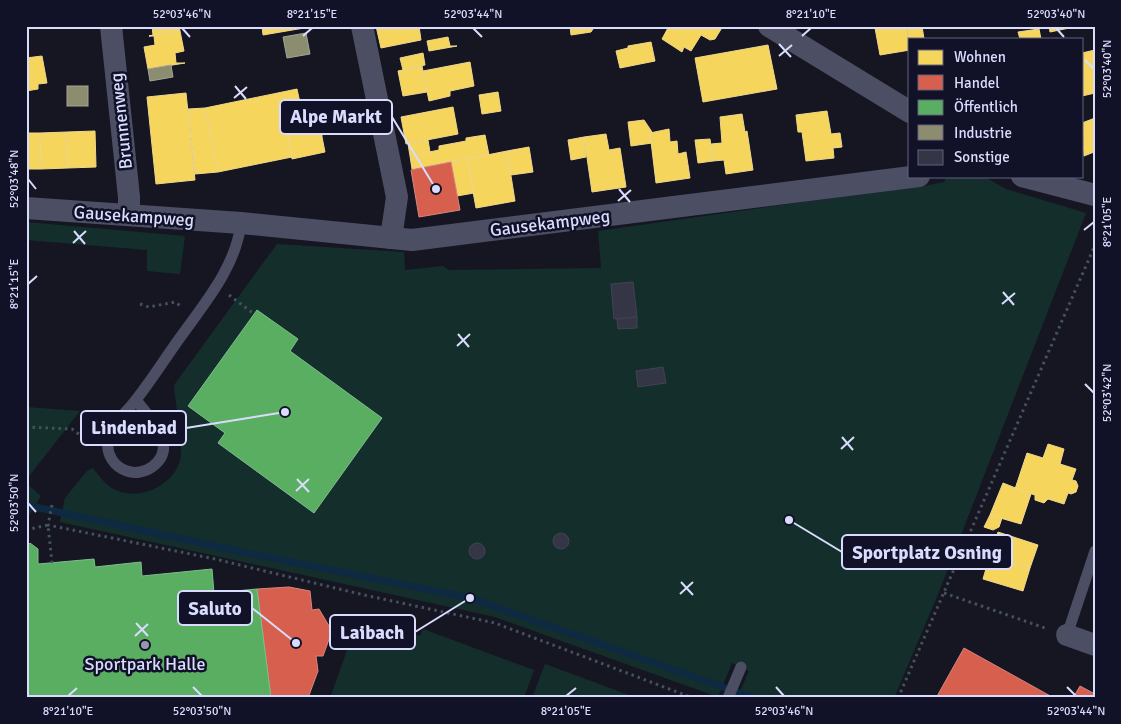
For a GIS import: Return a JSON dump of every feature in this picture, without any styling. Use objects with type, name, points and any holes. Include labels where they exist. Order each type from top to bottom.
[{"type":"street","name":"Brunnenweg","points":[[112,26],[129,197],[129,215]]},
{"type":"street","points":[[362,26],[397,196],[391,238]]},
{"type":"street","points":[[769,26],[908,111]]},
{"type":"street","name":"Gausekampweg","points":[[26,208],[241,223],[412,240],[908,177]]},
{"type":"street","points":[[1030,178],[1095,195]]},
{"type":"street","points":[[1067,635],[1095,645]]},
{"type":"lane","points":[[136,400],[158,427],[164,444],[158,461],[152,468],[144,472],[134,473],[126,471],[111,459],[108,451],[110,432],[136,400],[217,286],[231,259],[240,234],[241,223]]},
{"type":"lane","points":[[1067,635],[1095,551]]},
{"type":"lane","points":[[728,698],[741,667]]},
{"type":"path","points":[[898,698],[1095,245]]},
{"type":"path","points":[[217,286],[254,314]]},
{"type":"path","points":[[140,304],[149,307],[175,302],[195,317]]},
{"type":"path","points":[[26,427],[72,429],[93,445]]},
{"type":"path","points":[[52,505],[48,525],[52,563]]},
{"type":"path","points":[[26,530],[48,525],[215,559],[364,595],[495,623],[693,698]]},
{"type":"path","points":[[944,594],[1067,635]]},
{"type":"green space","points":[[946,178],[987,178],[1006,189],[1086,213],[937,597],[894,698],[737,698],[749,671],[732,663],[718,697],[495,617],[60,522],[65,498],[87,471],[93,468],[110,487],[127,493],[136,494],[155,489],[170,478],[176,470],[181,454],[174,385],[277,244],[404,252],[405,270],[443,266],[448,270],[601,268],[598,231],[944,182]]},
{"type":"green space","points":[[26,222],[185,236],[180,274],[147,271],[147,250],[26,240]]},
{"type":"green space","points":[[26,407],[80,411],[26,480]]},
{"type":"green space","points":[[26,483],[41,496],[26,520]]},
{"type":"green space","points":[[360,614],[420,636],[423,629],[534,670],[524,698],[330,698]]},
{"type":"green space","points":[[545,664],[637,698],[532,698]]},
{"type":"building: Wohnen","points":[[152,26],[179,26],[180,31],[149,36],[153,35]]},
{"type":"building: Wohnen","points":[[262,26],[328,26],[263,35]]},
{"type":"building: Wohnen","points":[[376,26],[419,26],[421,40],[381,48]]},
{"type":"building: Wohnen","points":[[570,26],[595,26],[591,32],[571,35]]},
{"type":"building: Wohnen","points":[[669,26],[673,28],[675,26],[723,26],[715,39],[710,40],[701,35],[691,51],[684,47],[682,52],[662,39]]},
{"type":"building: Wohnen","points":[[906,26],[908,50],[880,55],[875,28]]},
{"type":"building: Wohnen","points":[[922,26],[924,38],[909,38],[907,28]]},
{"type":"building: Wohnen","points":[[1049,26],[1079,26],[1050,32]]},
{"type":"building: Wohnen","points":[[1039,29],[1041,38],[1020,38],[1018,32]]},
{"type":"building: Wohnen","points":[[180,31],[184,51],[175,53],[176,63],[185,63],[148,69],[144,47],[155,45],[154,36],[149,36]]},
{"type":"building: Wohnen","points":[[448,37],[450,46],[457,46],[429,51],[427,41]]},
{"type":"building: Wohnen","points":[[651,42],[655,61],[620,68],[616,51],[628,48],[628,46]]},
{"type":"building: Wohnen","points":[[768,45],[777,89],[703,102],[695,58]]},
{"type":"building: Wohnen","points":[[1095,50],[1095,93],[1084,96],[1084,53]]},
{"type":"building: Wohnen","points":[[423,53],[425,65],[403,70],[400,58]]},
{"type":"building: Wohnen","points":[[42,56],[47,83],[38,84],[38,89],[26,91],[26,58]]},
{"type":"building: Wohnen","points":[[470,62],[474,86],[450,91],[450,96],[429,101],[423,71]]},
{"type":"building: Wohnen","points":[[422,66],[427,92],[403,96],[398,71]]},
{"type":"building: Wohnen","points":[[297,89],[300,103],[282,107],[292,157],[218,172],[205,108]]},
{"type":"building: Wohnen","points":[[498,92],[501,111],[482,114],[479,95]]},
{"type":"building: Wohnen","points":[[186,93],[195,180],[156,184],[147,97]]},
{"type":"building: Wohnen","points":[[315,100],[323,131],[322,137],[325,152],[292,159],[282,107]]},
{"type":"building: Wohnen","points":[[453,107],[458,134],[406,144],[401,117]]},
{"type":"building: Wohnen","points":[[205,108],[218,172],[195,174],[188,109]]},
{"type":"building: Wohnen","points":[[827,111],[831,134],[840,133],[842,147],[833,148],[834,158],[806,161],[802,132],[798,132],[796,115]]},
{"type":"building: Wohnen","points":[[742,114],[745,132],[747,131],[753,170],[726,174],[724,160],[713,161],[711,144],[722,143],[720,117]]},
{"type":"building: Wohnen","points":[[1095,118],[1095,155],[1094,152],[1084,156],[1084,122]]},
{"type":"building: Wohnen","points":[[644,120],[652,132],[650,133],[652,143],[631,146],[628,122]]},
{"type":"building: Wohnen","points":[[669,129],[670,142],[677,141],[678,154],[686,152],[690,178],[656,183],[650,133]]},
{"type":"building: Wohnen","points":[[95,131],[96,167],[68,168],[67,132]]},
{"type":"building: Wohnen","points":[[67,132],[68,168],[41,169],[40,133]]},
{"type":"building: Wohnen","points":[[26,133],[40,133],[41,169],[26,169]]},
{"type":"building: Wohnen","points":[[606,134],[609,150],[620,148],[626,187],[592,192],[584,137]]},
{"type":"building: Wohnen","points":[[485,135],[489,155],[412,169],[410,156],[439,150],[439,146],[466,141],[466,138]]},
{"type":"building: Wohnen","points":[[584,137],[586,157],[571,160],[568,140]]},
{"type":"building: Wohnen","points":[[710,139],[713,161],[698,163],[695,140]]},
{"type":"building: Wohnen","points":[[428,140],[430,152],[410,156],[408,144]]},
{"type":"building: Wohnen","points":[[529,147],[533,172],[511,175],[507,151]]},
{"type":"building: Wohnen","points":[[507,151],[515,201],[476,208],[467,159]]},
{"type":"building: Wohnen","points":[[467,159],[474,193],[457,196],[451,162]]},
{"type":"building: Wohnen","points":[[1048,444],[1064,449],[1060,464],[1076,469],[1072,480],[1076,481],[1078,486],[1076,492],[1068,493],[1064,504],[1048,499],[1044,503],[1035,500],[1035,495],[1015,489],[1027,453],[1043,458]]},
{"type":"building: Wohnen","points":[[1003,483],[1031,494],[1021,524],[990,515]]},
{"type":"building: Wohnen","points":[[990,515],[1002,518],[999,527],[993,530],[984,527]]},
{"type":"building: Wohnen","points":[[998,532],[1038,545],[1030,568],[990,555]]},
{"type":"building: Wohnen","points":[[990,555],[1030,568],[1023,591],[983,579]]},
{"type":"building: Handel","points":[[451,162],[460,210],[419,217],[411,170]]},
{"type":"building: Handel","points":[[289,587],[310,591],[312,610],[319,609],[332,631],[323,656],[316,656],[318,671],[308,698],[271,698],[257,589]]},
{"type":"building: Handel","points":[[964,648],[1054,698],[936,698]]},
{"type":"building: Handel","points":[[1080,686],[1095,694],[1095,698],[1073,698]]},
{"type":"building: Öffentlich","points":[[257,310],[298,339],[290,351],[382,418],[314,513],[218,443],[225,433],[188,406]]},
{"type":"building: Öffentlich","name":"Sportpark Halle","points":[[30,543],[38,549],[38,564],[94,559],[95,567],[141,562],[142,576],[212,569],[214,593],[257,589],[271,698],[26,698],[26,547]]},
{"type":"building: Industrie","points":[[306,33],[310,54],[287,58],[283,37]]},
{"type":"building: Industrie","points":[[171,65],[173,77],[150,81],[148,69]]},
{"type":"building: Industrie","points":[[67,86],[88,86],[88,106],[67,106]]},
{"type":"building: Sonstige","points":[[633,282],[637,317],[614,319],[611,284]]},
{"type":"building: Sonstige","points":[[637,317],[637,328],[618,329],[617,319]]},
{"type":"building: Sonstige","points":[[663,367],[666,383],[638,387],[636,371]]},
{"type":"building: Sonstige","points":[[561,533],[569,541],[561,549],[553,541]]},
{"type":"building: Sonstige","points":[[477,543],[485,551],[477,559],[469,551]]},
{"type":"waterway","points":[[26,505],[238,551],[470,598],[754,698]]},
{"type":"place","name":"Alpe Markt","points":[[436,189]]},
{"type":"place","name":"Lindenbad","points":[[285,412]]},
{"type":"place","name":"Sportplatz Osning","points":[[789,520]]},
{"type":"place","name":"Laibach","points":[[470,598]]},
{"type":"place","name":"Saluto","points":[[296,643]]},
{"type":"place","name":"Sportpark Halle","points":[[145,645]]}]
